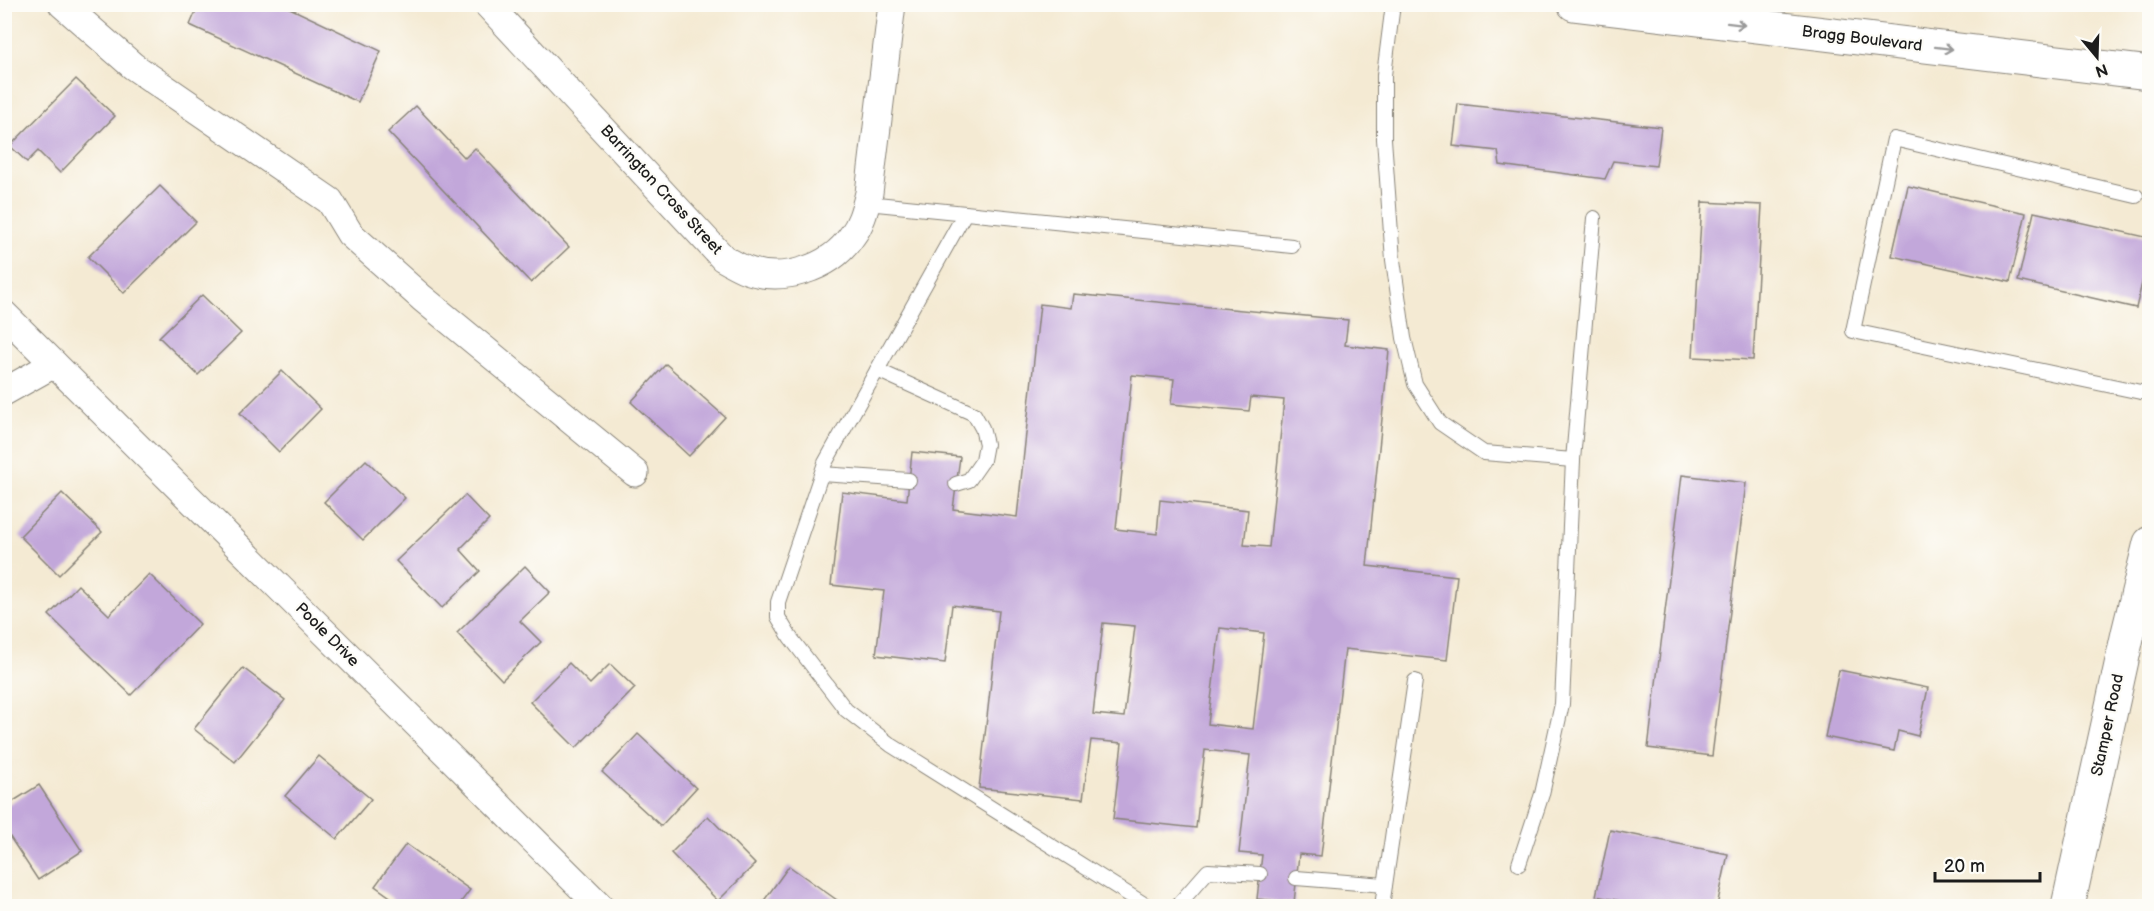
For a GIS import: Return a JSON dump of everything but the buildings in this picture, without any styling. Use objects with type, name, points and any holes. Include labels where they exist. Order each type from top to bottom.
[{"type":"main road","name":"Bragg Boulevard","points":[[1574,4],[2150,73]]},
{"type":"main road","name":"Stamper Road","points":[[2068,906],[2150,543]]},
{"type":"street","points":[[62,4],[133,66],[330,201],[350,234],[422,298],[635,473]]},
{"type":"street","name":"Barrington Cross Street","points":[[486,4],[723,258],[745,270],[768,275],[792,274],[815,267],[835,255],[852,237],[863,217],[867,203],[892,4]]},
{"type":"street","name":"Poole Drive","points":[[4,314],[600,906]]},
{"type":"street","points":[[4,392],[54,363]]},
{"type":"lane","points":[[1393,4],[1384,75],[1384,140],[1393,260],[1404,338],[1415,384],[1440,423],[1484,453],[1573,460]]},
{"type":"lane","points":[[2136,196],[1894,139],[1853,331],[2150,394]]},
{"type":"lane","points":[[867,203],[1292,246]]},
{"type":"lane","points":[[965,213],[825,463],[778,602],[778,617],[790,637],[846,710],[891,745],[1147,906]]},
{"type":"lane","points":[[1519,864],[1542,794],[1562,704],[1573,460],[1594,219]]},
{"type":"lane","points":[[877,370],[974,414],[982,428],[986,444],[983,460],[969,480],[956,484]]},
{"type":"lane","points":[[822,474],[909,480]]},
{"type":"lane","points":[[1382,906],[1415,681]]},
{"type":"lane","points":[[1178,906],[1208,870],[1260,874]]},
{"type":"lane","points":[[1296,878],[1386,885]]}]
